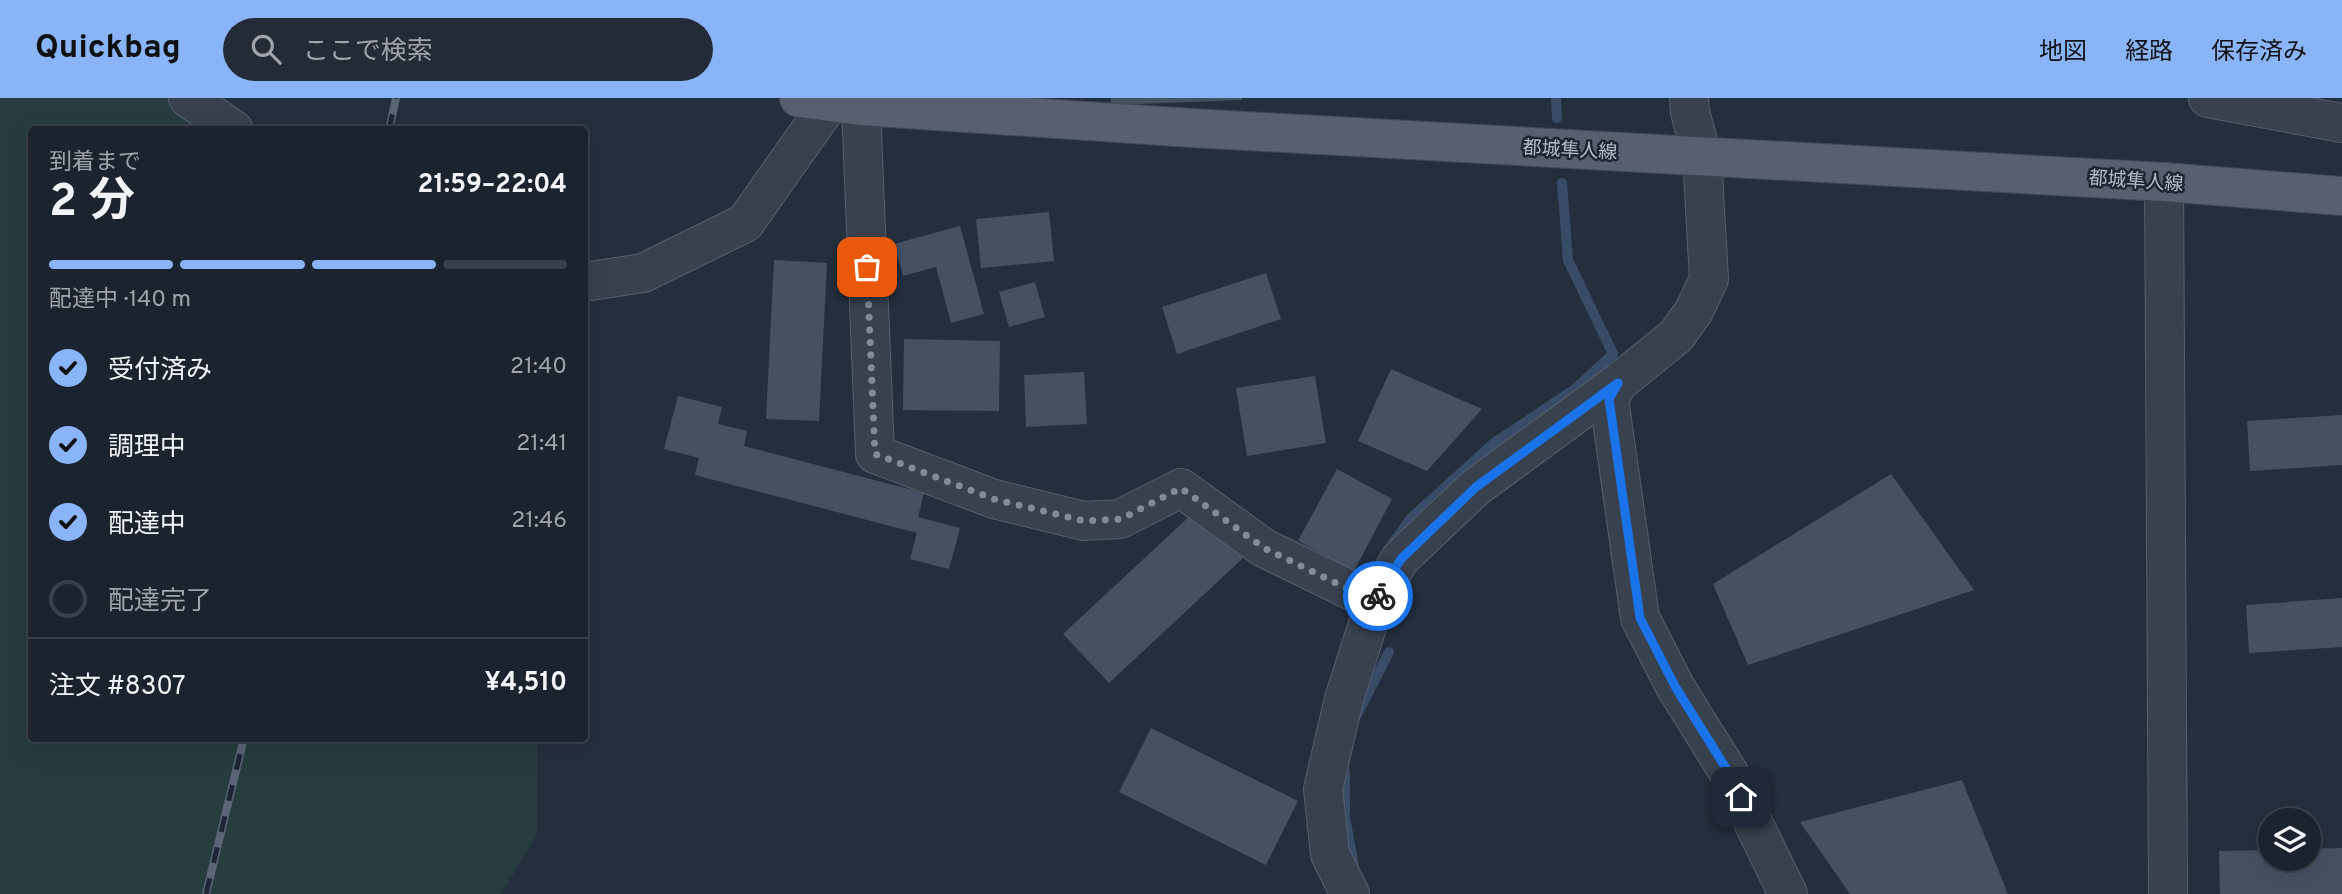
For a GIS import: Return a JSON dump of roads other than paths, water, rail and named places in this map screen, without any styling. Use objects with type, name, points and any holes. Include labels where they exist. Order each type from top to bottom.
[{"type":"main road","name":"都城隼人線","points":[[831,101],[1192,128],[2164,182],[2342,196]]},
{"type":"street","points":[[188,98],[228,126]]},
{"type":"street","points":[[1350,894],[1330,854],[1323,789],[1344,699],[1375,602],[1401,559],[1476,487],[1618,383],[1676,336],[1694,310],[1709,279],[1702,156],[1689,98]]},
{"type":"street","points":[[2208,98],[2342,123]]},
{"type":"street","points":[[588,281],[643,273],[745,223],[831,101]]},
{"type":"street","points":[[831,101],[875,454],[994,499],[1084,521],[1121,519],[1181,488],[1264,548],[1375,602]]},
{"type":"street","points":[[2164,182],[2168,894]]},
{"type":"street","points":[[1618,383],[1609,399],[1640,618],[1676,688],[1729,773],[1788,894]]},
{"type":"waterway","points":[[1556,98],[1557,118]]},
{"type":"waterway","points":[[1392,544],[1412,517],[1494,443],[1575,389],[1613,354],[1568,260],[1562,183]]},
{"type":"waterway","points":[[1357,715],[1389,652]]},
{"type":"waterway","points":[[1345,772],[1345,817],[1354,867]]},
{"type":"railway","points":[[390,126],[396,98]]},
{"type":"railway","points":[[206,894],[243,742]]}]
